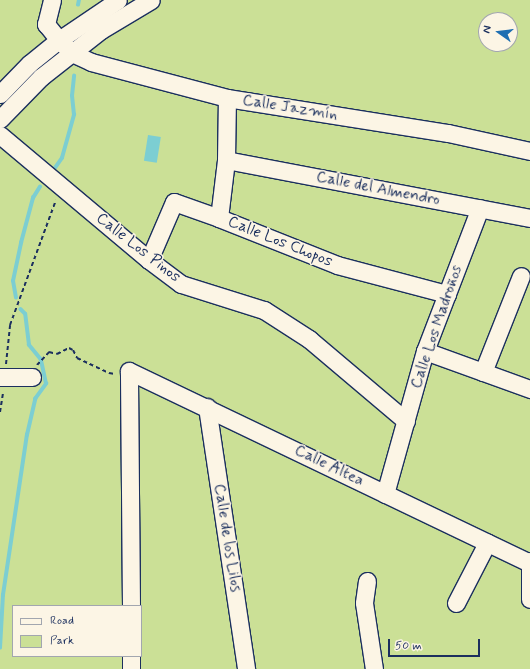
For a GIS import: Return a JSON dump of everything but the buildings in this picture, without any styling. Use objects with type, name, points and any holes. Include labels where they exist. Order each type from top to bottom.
[{"type":"street","name":"Calle Jazmín","points":[[52,0],[46,24],[72,53],[91,62],[227,98],[448,133],[530,151]]},
{"type":"street","points":[[0,94],[29,64],[59,40],[118,0]]},
{"type":"street","points":[[0,119],[41,77],[101,30],[151,0]]},
{"type":"street","points":[[219,218],[226,160],[227,98]]},
{"type":"street","name":"Calle Los Pinos","points":[[0,135],[149,260],[181,284],[264,310],[309,339],[406,421]]},
{"type":"street","name":"Calle del Almendro","points":[[226,160],[530,218]]},
{"type":"street","name":"Calle Los Chopos","points":[[149,260],[174,202],[219,218],[337,265],[447,294]]},
{"type":"street","name":"Calle Los Madroños","points":[[386,494],[425,351],[480,208]]},
{"type":"street","points":[[483,372],[521,276]]},
{"type":"street","points":[[425,351],[530,389]]},
{"type":"street","points":[[129,371],[131,605]]},
{"type":"street","name":"Calle Altea","points":[[129,371],[207,407],[487,543],[530,562]]},
{"type":"street","points":[[3,377],[32,377]]},
{"type":"street","name":"Calle de los Lilos","points":[[207,407],[246,669]]},
{"type":"street","points":[[456,603],[487,543]]},
{"type":"street","points":[[530,562],[530,599]]},
{"type":"street","points":[[367,581],[364,603],[374,669]]},
{"type":"street","points":[[131,657],[131,669]]},
{"type":"path","points":[[0,412],[10,325],[61,186]]},
{"type":"path","points":[[32,377],[41,360],[49,352],[57,354],[69,348],[73,350],[77,358],[109,373],[121,374],[129,371]]},
{"type":"green space","points":[[0,0],[530,0],[530,669],[0,669]]},
{"type":"water","points":[[148,135],[161,137],[157,163],[144,161]]},
{"type":"waterway","points":[[78,5],[79,0]]},
{"type":"waterway","points":[[55,168],[62,158],[74,115],[72,96],[74,76]]},
{"type":"waterway","points":[[16,298],[13,281],[21,243],[33,198],[40,187]]},
{"type":"waterway","points":[[0,648],[3,595],[27,435],[35,399],[46,384],[41,360],[29,345],[25,314],[21,310]]}]
